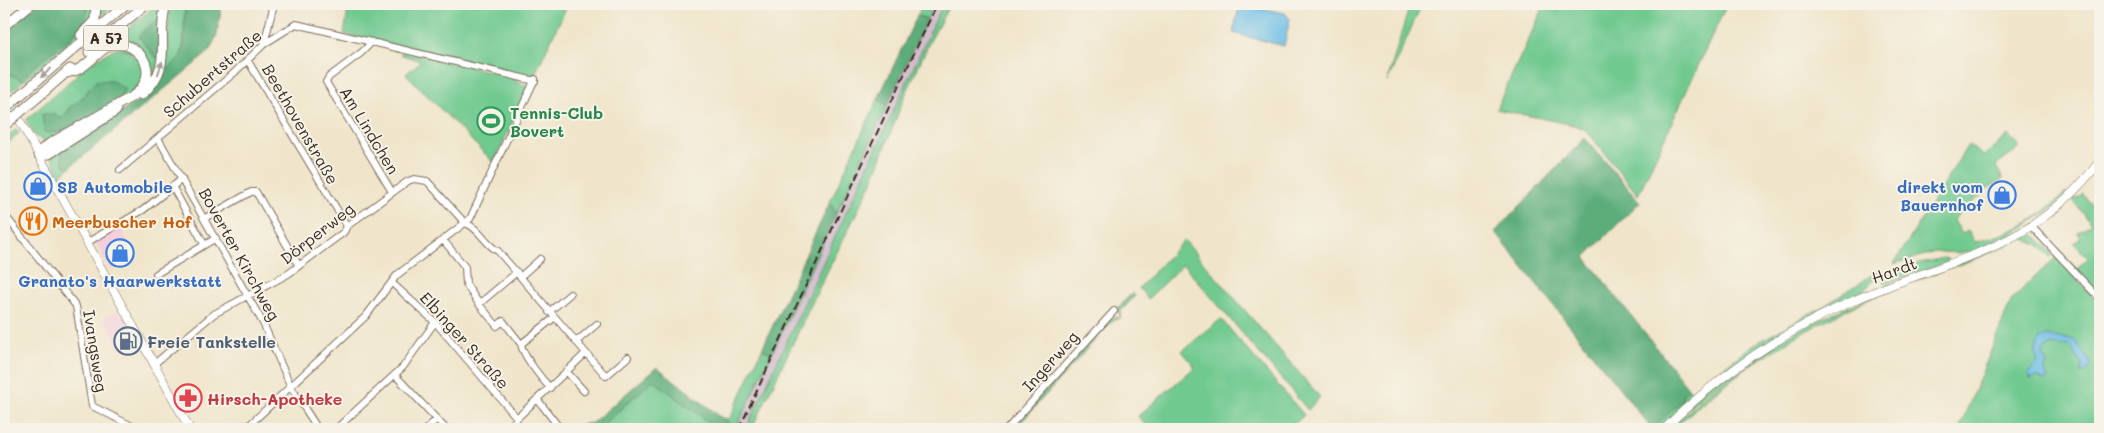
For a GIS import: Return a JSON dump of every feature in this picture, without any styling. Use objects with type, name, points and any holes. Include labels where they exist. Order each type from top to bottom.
[{"type":"highway","points":[[4,20],[25,4]]},
{"type":"highway","points":[[4,26],[31,4]]},
{"type":"highway","points":[[61,60],[64,51],[94,20],[96,4]]},
{"type":"highway","name":"A 57","points":[[4,109],[126,4]]},
{"type":"highway","name":"A 57","points":[[4,126],[146,4]]},
{"type":"highway","points":[[39,155],[49,154],[136,99],[150,88],[160,74],[164,53],[166,4]]},
{"type":"highway","points":[[39,155],[49,144],[133,96],[142,89],[147,75],[143,58],[132,47],[124,44],[106,46],[77,70],[66,73]]},
{"type":"main road","points":[[4,92],[190,429]]},
{"type":"main road","name":"Hardt","points":[[1664,429],[1708,390],[1759,352],[1812,320],[1856,299],[1989,250],[2032,227],[2071,196],[2100,160]]},
{"type":"street","points":[[264,44],[274,4]]},
{"type":"street","name":"Schubertstraße","points":[[120,170],[248,61],[249,57],[264,44],[296,24],[535,80],[474,212],[466,223]]},
{"type":"street","name":"Am Lindchen","points":[[372,42],[361,53],[329,77],[326,82],[392,192]]},
{"type":"street","name":"Beethovenstraße","points":[[248,61],[347,226]]},
{"type":"street","name":"Boverter Kirchweg","points":[[158,138],[263,323],[291,386],[318,429]]},
{"type":"street","points":[[88,242],[143,210],[182,178]]},
{"type":"street","name":"Dörperweg","points":[[154,364],[214,314],[299,266],[344,232],[347,226],[392,192],[414,179],[427,181],[466,223],[478,231],[519,274],[554,318],[606,376],[628,357]]},
{"type":"street","points":[[172,186],[204,244]]},
{"type":"street","points":[[204,218],[251,192],[256,192],[299,266]]},
{"type":"street","name":"Ivangsweg","points":[[4,214],[76,306],[92,406],[138,429]]},
{"type":"street","points":[[245,429],[366,316],[398,275],[466,223]]},
{"type":"street","points":[[2032,227],[2100,299]]},
{"type":"street","points":[[156,274],[216,238]]},
{"type":"street","points":[[444,241],[465,266],[466,284],[479,304],[497,326],[503,321],[521,344],[522,350],[533,364],[534,370],[550,388]]},
{"type":"street","points":[[479,304],[540,259]]},
{"type":"street","name":"Elbinger Straße","points":[[392,282],[435,322],[517,418]]},
{"type":"street","points":[[549,312],[570,294]]},
{"type":"street","name":"Ingerweg","points":[[1007,429],[1114,311]]},
{"type":"street","points":[[521,344],[554,318]]},
{"type":"street","points":[[336,429],[412,356],[435,322]]},
{"type":"street","points":[[576,342],[597,324]]},
{"type":"street","points":[[508,429],[517,418],[586,353]]},
{"type":"street","points":[[566,371],[584,391]]},
{"type":"street","points":[[395,374],[446,429]]},
{"type":"street","points":[[538,400],[558,426]]},
{"type":"street","points":[[426,429],[437,420]]},
{"type":"shaded area","points":[[934,4],[943,4],[746,429],[736,429]]},
{"type":"shaded area","points":[[120,227],[137,258],[111,270],[95,242]]},
{"type":"shaded area","points":[[115,312],[121,313],[136,341],[121,349],[104,318]]},
{"type":"green space","points":[[37,4],[87,4],[87,15],[73,35],[29,71],[22,80],[4,71],[4,30]]},
{"type":"green space","points":[[87,4],[93,4],[92,18],[81,32],[9,93],[4,85],[4,71],[22,80],[29,71],[73,35],[87,15]]},
{"type":"green space","points":[[99,4],[115,4],[97,19]]},
{"type":"green space","points":[[157,4],[164,4],[162,56],[149,86],[145,57],[111,43]],"holes":[[[158,19],[156,58],[139,37],[143,31]]]},
{"type":"green space","points":[[170,4],[188,4],[185,6],[181,53],[178,61],[172,68],[163,72],[167,59]]},
{"type":"green space","points":[[188,4],[222,4],[217,35],[209,52],[69,168],[64,164],[61,149],[141,100],[160,83],[165,72],[180,58],[184,45],[185,6]]},
{"type":"green space","points":[[327,4],[568,4],[534,76],[530,78],[344,34],[348,10]]},
{"type":"green space","points":[[923,4],[934,4],[927,19],[917,16]]},
{"type":"green space","points":[[943,4],[950,4],[929,43],[903,100],[872,182],[752,429],[746,429]]},
{"type":"green space","points":[[1410,4],[1422,4],[1387,82]]},
{"type":"green space","points":[[1545,4],[1727,4],[1638,195],[1586,130],[1574,125],[1496,109]]},
{"type":"green space","points":[[917,16],[927,19],[887,106],[878,99]]},
{"type":"green space","points":[[160,19],[158,58],[156,58],[139,37],[145,29]]},
{"type":"green space","points":[[115,48],[128,52],[139,61],[144,73],[138,87],[121,99],[124,89],[111,82],[96,81],[78,103],[70,107],[68,112],[61,118],[53,114],[55,133],[74,126],[45,142],[35,136],[26,120],[89,64]]},
{"type":"green space","name":"Tennis-Club Bovert","points":[[404,51],[516,78],[516,82],[529,86],[494,163],[406,74],[421,61],[400,54]]},
{"type":"green space","points":[[111,80],[124,89],[121,99],[71,127],[51,133],[44,132],[42,114],[53,114],[61,118],[96,81]]},
{"type":"green space","points":[[878,99],[887,106],[836,214],[830,202]]},
{"type":"green space","points":[[16,129],[19,133],[4,147],[4,140]]},
{"type":"green space","points":[[2008,135],[2020,147],[1996,166],[2003,179],[1983,191],[1984,193],[1978,198],[1974,197],[1976,200],[1959,213],[1954,220],[1962,234],[1968,231],[1975,242],[2013,230],[2045,211],[2065,193],[2067,195],[2050,210],[2011,235],[1972,253],[1935,252],[1894,264],[1968,145],[1984,156]]},
{"type":"green space","points":[[1585,138],[1640,202],[1585,257],[1689,389],[1682,395],[1682,401],[1652,429],[1495,232]]},
{"type":"green space","points":[[61,149],[64,164],[69,168],[60,176],[51,156]]},
{"type":"green space","points":[[2083,194],[2100,215],[2100,288],[2098,290],[2100,297],[2041,234],[2040,230],[2042,229],[2046,238],[2077,269],[2088,258],[2074,243],[2081,238],[2078,233],[2091,223],[2072,199],[2080,198]]},
{"type":"green space","points":[[830,202],[836,214],[772,353],[762,349]]},
{"type":"green space","points":[[2025,234],[2034,234],[2053,254],[2050,257],[2037,244],[2023,238],[1862,302],[1776,349],[1723,386],[1673,429],[1668,429],[1744,365],[1795,332],[1851,305],[1968,259]]},
{"type":"green space","points":[[1184,240],[1320,397],[1308,410],[1183,264],[1148,299],[1139,288]]},
{"type":"green space","points":[[2056,257],[2100,304],[2100,429],[1959,429],[2012,299]]},
{"type":"green space","points":[[1944,258],[1948,259],[1949,262],[1886,284],[1884,281],[1888,273],[1915,264]]},
{"type":"green space","points":[[1881,269],[1862,292],[1791,329],[1741,365],[1661,429],[1651,429],[1682,401],[1682,395],[1689,389],[1691,392],[1753,345],[1829,303]]},
{"type":"green space","points":[[1132,293],[1135,296],[1120,312],[1121,318],[1117,309]]},
{"type":"green space","points":[[1117,317],[1119,319],[1113,320],[1015,429],[1009,429],[1108,319]]},
{"type":"green space","points":[[1221,319],[1304,415],[1289,429],[1148,429],[1138,416],[1195,367],[1182,351]]},
{"type":"green space","points":[[762,349],[772,353],[736,429],[724,418],[728,419],[731,416]]},
{"type":"green space","points":[[657,367],[736,429],[717,429],[653,380],[598,429],[578,429],[584,424],[592,423]]},
{"type":"green space","points":[[653,380],[717,428],[717,429],[598,429]]},
{"type":"water","points":[[1240,4],[1285,13],[1290,19],[1284,46],[1233,33]]},
{"type":"water","points":[[2046,336],[2075,340],[2091,363],[2091,367],[2085,373],[2080,373],[2082,365],[2069,345],[2060,347],[2052,345],[2045,349],[2043,355],[2047,362],[2045,371],[2048,379],[2045,381],[2037,377],[2030,379],[2029,372],[2038,362],[2035,354],[2039,339]]},
{"type":"railway","points":[[739,429],[937,4]]},
{"type":"place","name":"Tennis-Club Bovert","points":[[491,121]]},
{"type":"place","name":"SB Automobile","points":[[38,186]]},
{"type":"place","name":"direkt vom Bauernhof","points":[[2002,195]]},
{"type":"place","name":"Meerbuscher Hof","points":[[33,221]]},
{"type":"place","name":"Granato's Haarwerkstatt","points":[[120,253]]},
{"type":"place","name":"Freie Tankstelle","points":[[128,341]]},
{"type":"place","name":"Hirsch-Apotheke","points":[[188,398]]}]
